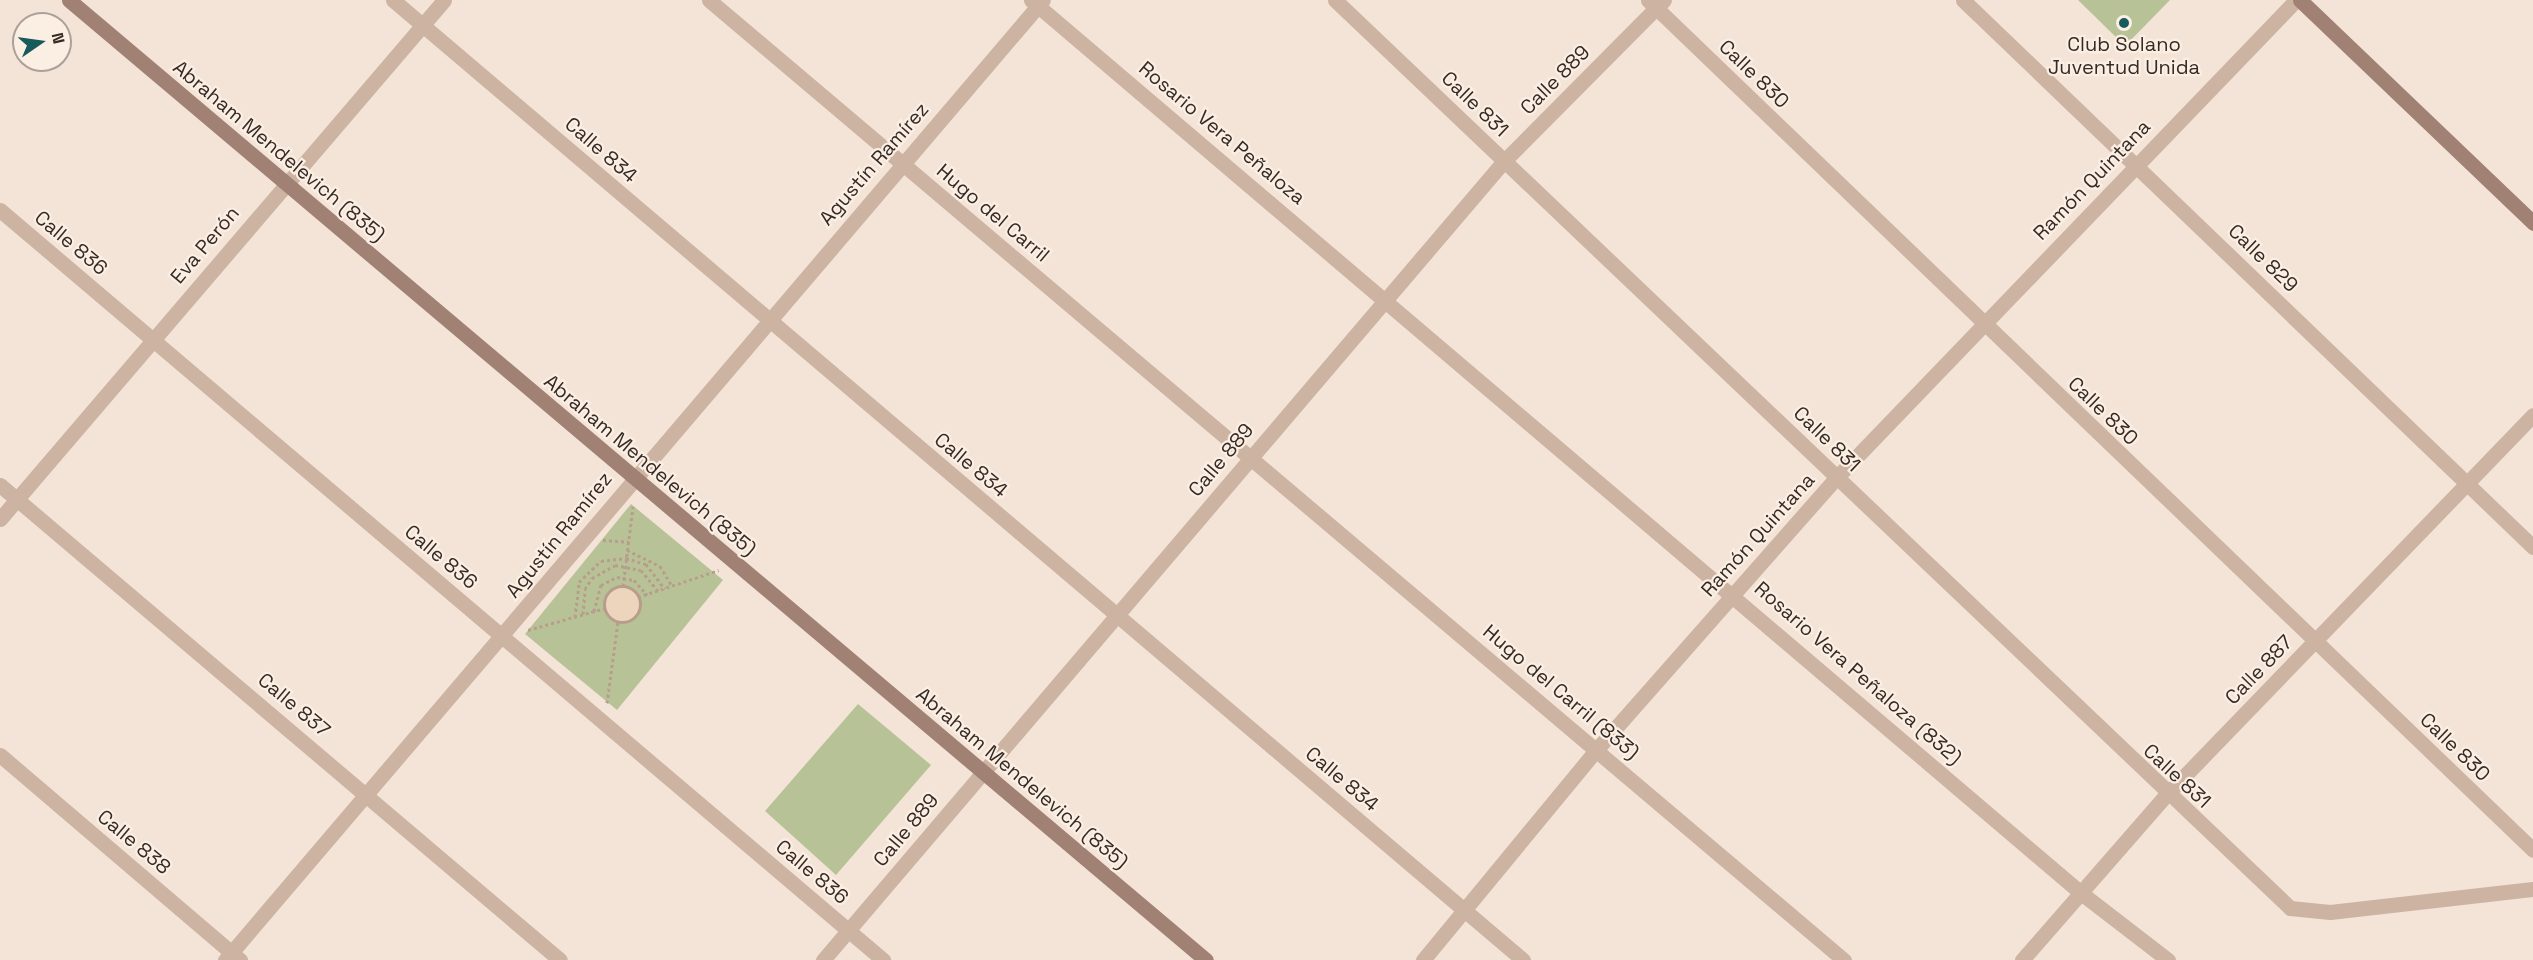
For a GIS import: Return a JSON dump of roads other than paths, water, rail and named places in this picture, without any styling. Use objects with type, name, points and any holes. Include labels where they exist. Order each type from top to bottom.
[{"type":"street","name":"Abraham Mendelevich (835)","points":[[69,0],[1206,960]]},
{"type":"street","name":"Calle 834","points":[[393,0],[768,321],[1524,960]]},
{"type":"street","name":"Eva Perón","points":[[0,519],[285,183],[444,0]]},
{"type":"street","name":"Hugo del Carril","points":[[709,0],[1249,458]]},
{"type":"street","name":"Calle 831","points":[[1335,0],[1837,477],[2166,795],[2290,908],[2330,912],[2533,889]]},
{"type":"street","name":"Calle 829","points":[[1963,0],[2533,547]]},
{"type":"street","name":"Ramón Quintana","points":[[1423,960],[1597,749],[1837,477],[2298,0]]},
{"type":"street","points":[[2298,0],[2533,223]]},
{"type":"street","name":"Agustín Ramírez","points":[[232,958],[364,792],[503,637],[1037,2]]},
{"type":"street","name":"Rosario Vera Peñaloza","points":[[1037,2],[1385,299]]},
{"type":"street","name":"Calle 889","points":[[823,960],[1504,161],[1656,3]]},
{"type":"street","name":"Calle 830","points":[[1656,3],[1982,325],[2533,850]]},
{"type":"street","name":"Calle 836","points":[[0,210],[883,960]]},
{"type":"street","name":"Rosario Vera Peñaloza (832)","points":[[1385,299],[2081,893],[2168,960]]},
{"type":"street","name":"Calle 887","points":[[2022,960],[2166,795],[2533,415]]},
{"type":"street","name":"Hugo del Carril (833)","points":[[1249,458],[1597,749],[1844,960]]},
{"type":"street","name":"Calle 837","points":[[0,485],[560,960]]},
{"type":"street","name":"Calle 838","points":[[0,755],[232,958]]},
{"type":"place","name":"Club Solano Juventud Unida","points":[[2124,23]]}]
